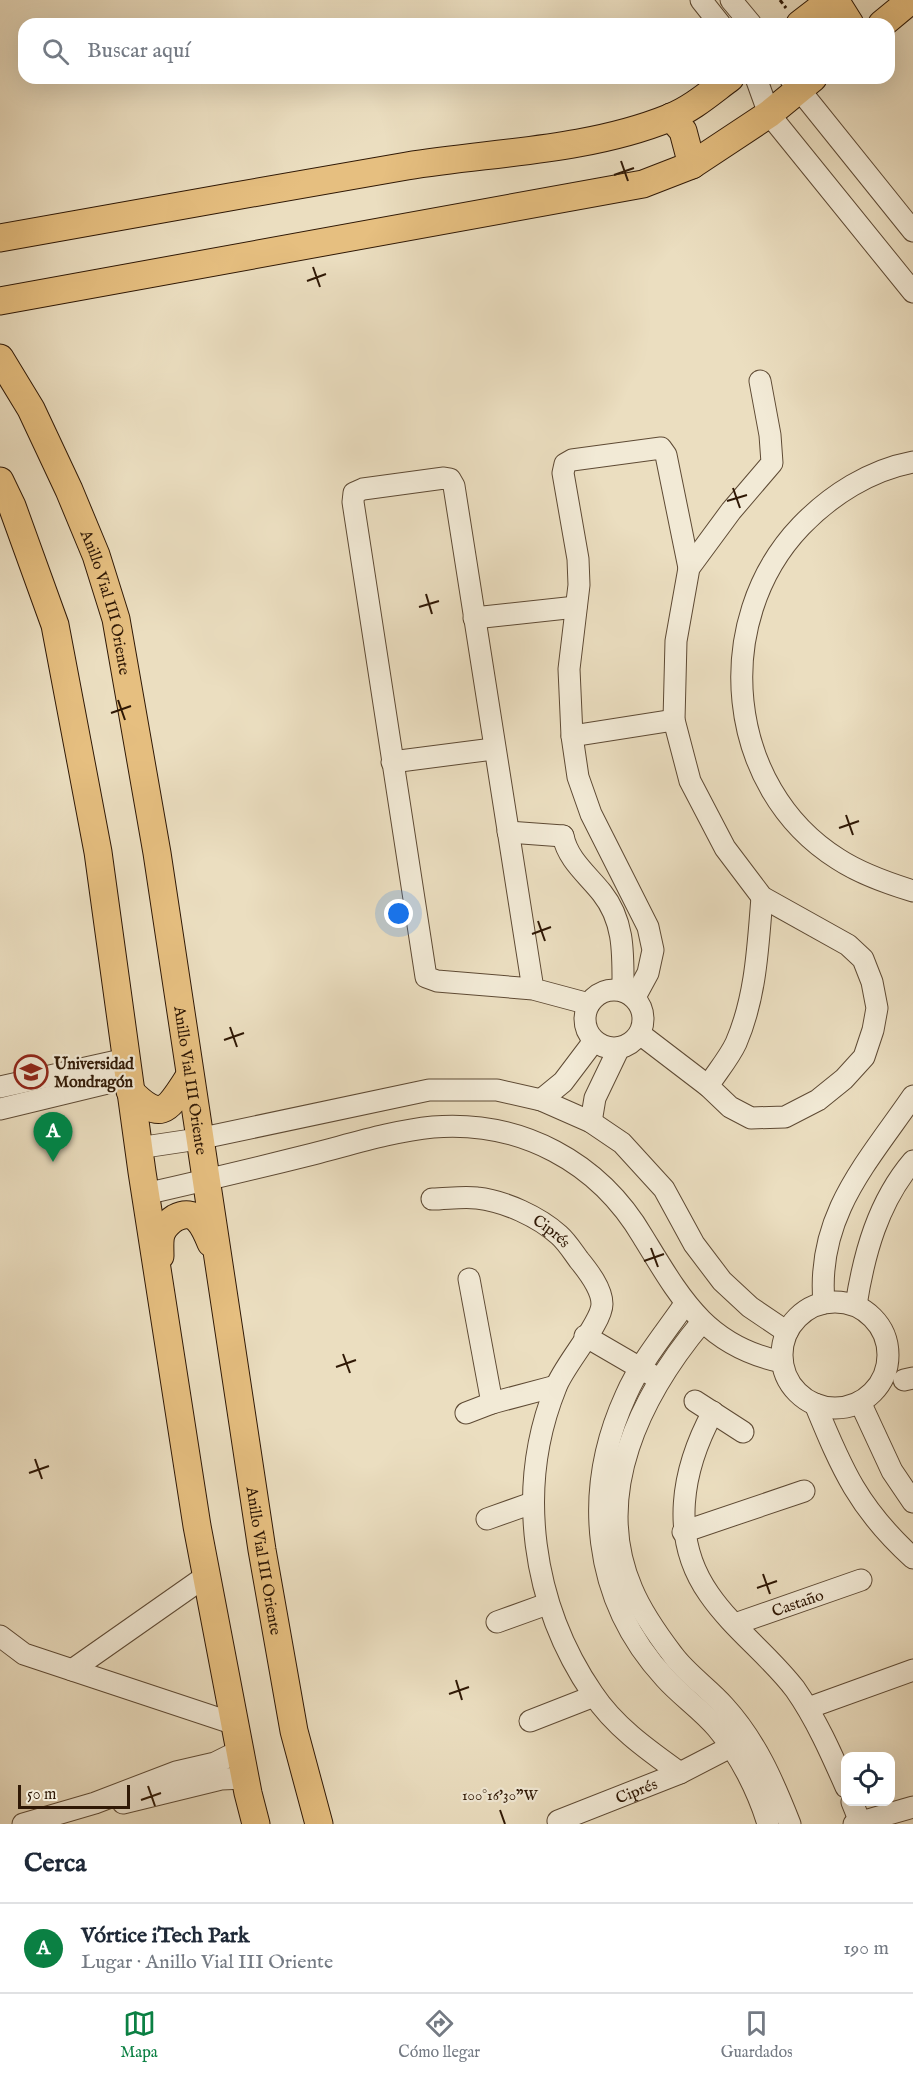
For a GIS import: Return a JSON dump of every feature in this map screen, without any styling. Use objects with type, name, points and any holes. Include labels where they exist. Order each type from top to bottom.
[{"type":"main road","points":[[808,18],[833,0],[846,18]]},
{"type":"main road","points":[[889,18],[910,0]]},
{"type":"main road","points":[[0,238],[408,166],[559,146],[630,131],[671,117],[693,105],[722,84]]},
{"type":"main road","points":[[2,305],[643,184],[693,165],[769,114],[798,84]]},
{"type":"main road","points":[[671,117],[683,131],[693,165]]},
{"type":"main road","name":"Anillo Vial III Oriente","points":[[0,358],[31,409],[69,490],[96,555],[116,619],[157,853],[198,1139],[262,1550],[294,1731],[319,1824]]},
{"type":"main road","points":[[0,481],[12,506],[55,625],[98,852],[138,1148],[206,1576],[239,1751],[256,1824]]},
{"type":"main road","points":[[128,1076],[146,1108],[157,1110],[171,1105],[189,1077]]},
{"type":"main road","points":[[158,1279],[161,1232],[171,1221],[182,1215],[190,1214],[204,1227],[218,1261]]},
{"type":"street","points":[[701,0],[715,18]]},
{"type":"street","points":[[731,0],[746,18]]},
{"type":"street","points":[[758,84],[769,114],[913,292]]},
{"type":"street","points":[[802,84],[913,231]]},
{"type":"street","points":[[689,568],[730,511],[772,463],[770,435],[760,381]]},
{"type":"street","points":[[629,994],[648,973],[653,950],[648,927],[620,876],[591,814],[578,777],[572,736],[569,669],[576,607],[578,559],[563,473],[566,464],[572,460],[661,448],[666,455],[689,568],[676,641],[674,720],[690,781],[725,849],[762,897],[848,945],[863,959],[872,982],[877,1008],[864,1057],[844,1079],[818,1100],[785,1117],[751,1118],[730,1107],[708,1086],[640,1034]]},
{"type":"street","points":[[913,462],[896,465],[854,483],[817,509],[786,542],[762,580],[747,622],[740,666],[742,711],[754,755],[774,795],[802,830],[837,859],[876,880],[913,891]]},
{"type":"street","points":[[533,989],[454,486],[450,479],[363,489],[354,493],[353,502],[426,977],[437,981],[533,989],[589,1004]]},
{"type":"street","points":[[474,618],[576,607]]},
{"type":"street","points":[[572,736],[674,720]]},
{"type":"street","points":[[392,762],[494,748]]},
{"type":"street","points":[[508,832],[563,836],[591,814]]},
{"type":"street","points":[[563,836],[565,846],[582,873],[601,892],[614,910],[622,936],[629,994]]},
{"type":"street","points":[[708,1086],[735,1044],[748,1009],[758,950],[762,897]]},
{"type":"street","points":[[610,990],[629,994],[642,1008],[644,1021],[640,1034],[631,1043],[619,1048],[606,1047],[594,1041],[587,1030],[585,1017],[589,1004],[598,995],[610,990]]},
{"type":"street","points":[[541,1100],[563,1082],[594,1041]]},
{"type":"street","points":[[591,1122],[595,1098],[619,1048]]},
{"type":"street","points":[[0,1087],[128,1076]]},
{"type":"street","points":[[0,1109],[128,1076]]},
{"type":"street","points":[[138,1148],[198,1139],[429,1090],[497,1090],[541,1100],[591,1122],[622,1143],[664,1190],[694,1244],[722,1281],[750,1307],[787,1332]]},
{"type":"street","points":[[824,1303],[822,1276],[827,1242],[852,1182],[913,1096]]},
{"type":"street","points":[[146,1194],[434,1127],[484,1129],[527,1139],[567,1156],[601,1183],[633,1219],[685,1304],[702,1322],[753,1356],[782,1362]]},
{"type":"street","points":[[855,1305],[862,1266],[877,1220],[913,1161]]},
{"type":"street","name":"Ciprés","points":[[432,1199],[477,1198],[499,1203],[531,1216],[559,1235],[589,1272],[602,1303],[598,1318],[556,1386],[538,1445],[532,1503],[536,1554],[547,1604],[570,1655],[594,1696],[633,1739],[680,1773]]},
{"type":"street","points":[[469,1279],[492,1403]]},
{"type":"street","points":[[840,1302],[855,1305],[879,1324],[886,1337],[889,1352],[887,1367],[881,1382],[860,1402],[845,1407],[830,1408],[815,1404],[800,1395],[788,1380],[782,1362],[787,1332],[803,1314],[824,1303],[840,1302]]},
{"type":"street","points":[[650,1374],[665,1333],[685,1304]]},
{"type":"street","points":[[702,1322],[683,1346],[626,1394],[602,1472],[598,1522],[603,1558],[625,1623],[645,1654],[665,1679],[717,1728],[762,1756],[790,1824]]},
{"type":"street","points":[[665,1333],[683,1346]]},
{"type":"street","points":[[585,1336],[650,1374]]},
{"type":"street","points":[[466,1413],[492,1403],[556,1386]]},
{"type":"street","points":[[695,1401],[743,1432]]},
{"type":"street","points":[[860,1402],[892,1471],[913,1502]]},
{"type":"street","points":[[815,1404],[855,1494],[889,1536],[913,1558]]},
{"type":"street","points":[[713,1412],[692,1455],[686,1486],[683,1532],[692,1565],[709,1594],[769,1659],[808,1708],[841,1777]]},
{"type":"street","points":[[683,1532],[804,1491]]},
{"type":"street","points":[[488,1519],[532,1503]]},
{"type":"street","points":[[72,1670],[206,1576]]},
{"type":"street","name":"Castaño","points":[[735,1624],[861,1580]]},
{"type":"street","points":[[497,1622],[547,1604]]},
{"type":"street","points":[[0,1636],[24,1654],[234,1724]]},
{"type":"street","points":[[808,1708],[913,1670]]},
{"type":"street","points":[[530,1721],[594,1696]]},
{"type":"street","points":[[740,1743],[748,1775],[768,1824]]},
{"type":"street","name":"Ciprés","points":[[558,1821],[680,1773],[740,1743]]},
{"type":"street","points":[[23,1824],[95,1803],[123,1803],[239,1751]]},
{"type":"street","points":[[178,1780],[245,1778]]},
{"type":"street","points":[[853,1806],[857,1823],[913,1807]]},
{"type":"place","name":"Universidad Mondragón","points":[[31,1072]]},
{"type":"place","name":"Vórtice iTech Park","points":[[53,1162]]}]
